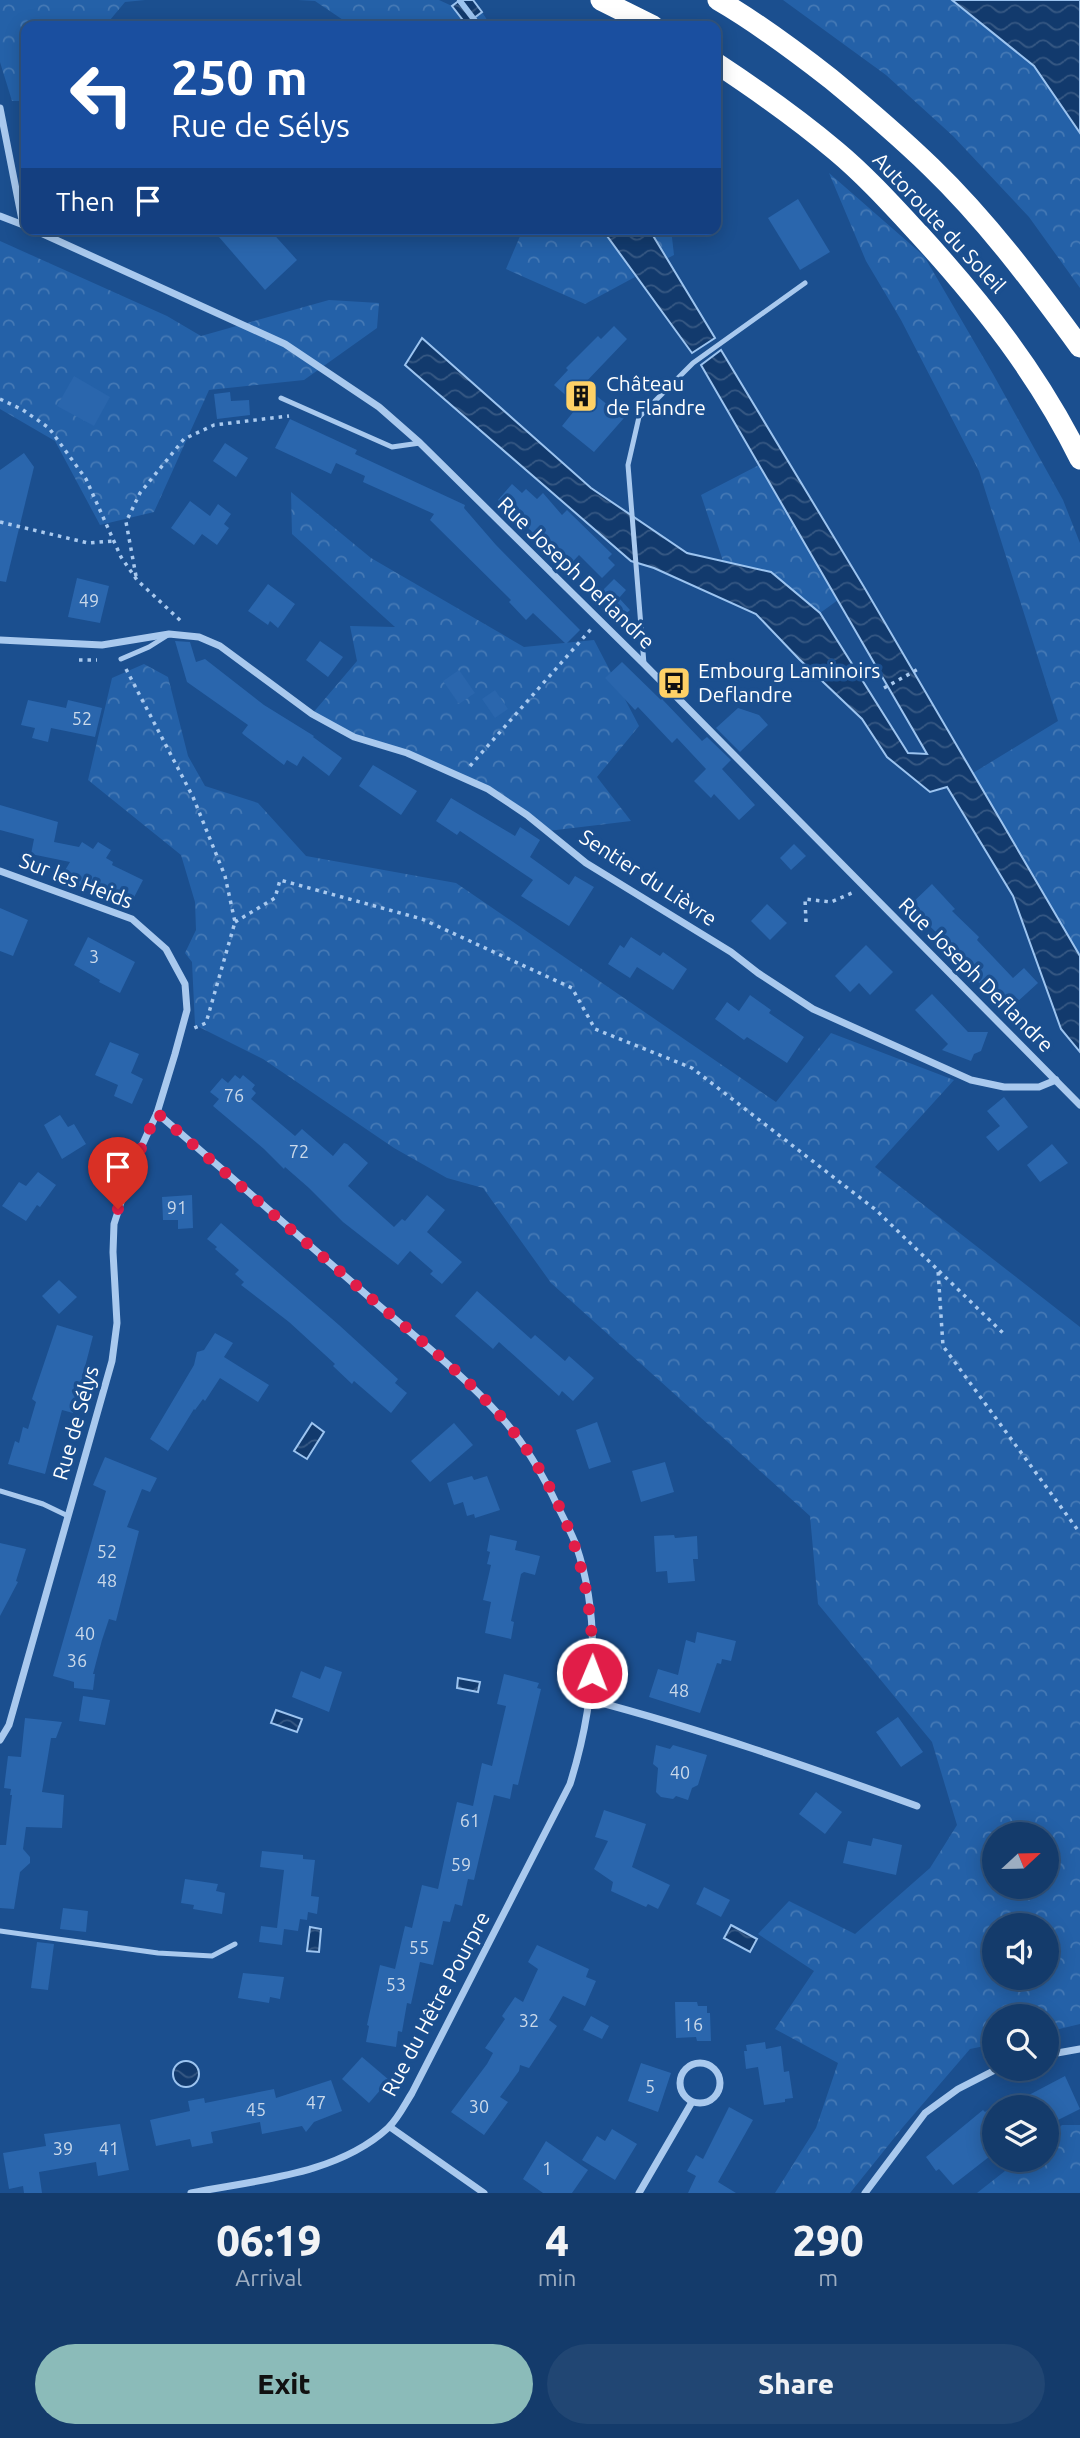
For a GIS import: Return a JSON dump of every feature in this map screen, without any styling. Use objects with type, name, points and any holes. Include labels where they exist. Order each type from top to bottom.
[{"type":"highway","points":[[601,0],[643,21]]},
{"type":"highway","name":"Autoroute du Soleil","points":[[718,0],[799,54],[874,115],[932,168],[1041,293],[1080,347]]},
{"type":"highway","name":"Autoroute du Soleil","points":[[721,66],[763,94],[837,152],[937,253],[1004,334],[1038,383],[1080,459]]},
{"type":"street","points":[[0,108],[21,211]]},
{"type":"street","points":[[0,216],[21,225]]},
{"type":"street","name":"Rue Joseph Deflandre","points":[[45,235],[285,344],[379,407],[420,443],[644,664],[1080,1105]]},
{"type":"street","points":[[0,640],[102,645],[169,634],[199,637]]},
{"type":"street","name":"Sentier du Lièvre","points":[[199,637],[220,646],[312,713],[354,737],[407,753],[488,789],[527,814],[586,863],[731,952],[813,1009],[971,1080],[1004,1087],[1039,1087],[1056,1080]]},
{"type":"street","name":"Sur les Heids","points":[[0,871],[132,919],[166,949],[185,984],[187,1010],[157,1113]]},
{"type":"street","name":"Rue de Sélys","points":[[0,1740],[9,1725],[115,1346],[114,1224],[130,1175],[157,1113]]},
{"type":"street","name":"Rue du Hêtre Pourpre","points":[[157,1113],[477,1391],[528,1451],[552,1493],[576,1545],[589,1599],[593,1647],[590,1700],[582,1745],[570,1784],[412,2092],[390,2127],[362,2147],[337,2160],[295,2172],[191,2193]]},
{"type":"street","points":[[590,1700],[631,1710],[806,1766],[917,1806]]},
{"type":"street","points":[[1059,2053],[1080,2049]]},
{"type":"street","points":[[702,2063],[715,2068],[721,2081],[718,2095],[706,2103],[692,2102],[682,2092],[680,2078],[688,2067],[702,2063]]},
{"type":"street","points":[[865,2193],[925,2113],[982,2077]]},
{"type":"street","points":[[639,2193],[692,2102]]},
{"type":"street","points":[[390,2127],[484,2193]]},
{"type":"lane","points":[[644,664],[628,465],[639,417],[693,363],[805,284]]},
{"type":"lane","points":[[281,398],[392,447],[420,443]]},
{"type":"lane","points":[[121,659],[149,647],[169,634]]},
{"type":"lane","points":[[0,1491],[43,1504],[68,1516]]},
{"type":"lane","points":[[0,1931],[158,1953],[212,1956],[235,1944]]},
{"type":"path","points":[[0,399],[23,410],[49,428],[86,479],[114,541],[136,580],[199,637]]},
{"type":"path","points":[[136,580],[126,522],[140,493],[184,439],[214,425],[290,416],[303,407]]},
{"type":"path","points":[[0,523],[88,543],[114,541]]},
{"type":"path","points":[[460,777],[598,621]]},
{"type":"path","points":[[121,659],[193,797],[225,876],[235,922],[206,1023],[192,1030],[182,1027]]},
{"type":"path","points":[[884,688],[920,668]]},
{"type":"path","points":[[235,922],[275,898],[280,880],[422,919],[572,988],[595,1029],[692,1068],[876,1210],[1003,1334]]},
{"type":"path","points":[[806,922],[806,899],[831,902],[853,893],[868,892]]},
{"type":"path","points":[[938,1270],[943,1346],[1080,1533]]},
{"type":"green space","points":[[0,0],[145,0],[125,2],[109,21],[21,21],[21,101],[12,101],[0,62]]},
{"type":"green space","points":[[298,0],[439,0],[452,6],[464,21],[345,21],[315,1]]},
{"type":"green space","points":[[783,0],[952,0],[1034,66],[1080,133],[1080,288],[1029,217],[953,136],[886,75]]},
{"type":"green space","points":[[482,12],[488,21],[470,21]]},
{"type":"green space","points":[[829,173],[924,256],[1063,500],[1080,543],[1080,956],[973,773],[1058,721],[979,471],[901,320],[866,261]]},
{"type":"green space","points":[[520,235],[606,235],[635,277],[585,304],[506,269]]},
{"type":"green space","points":[[653,235],[672,235],[674,255],[668,258]]},
{"type":"green space","points":[[0,241],[167,316],[201,336],[329,300],[379,303],[377,328],[304,380],[209,390],[154,512],[100,525],[55,441],[0,409]]},
{"type":"green space","points":[[759,465],[838,600],[820,613],[771,572],[723,561],[701,495]]},
{"type":"green space","points":[[291,492],[371,558],[524,647],[594,640],[639,726],[597,777],[631,821],[548,831],[488,789],[407,753],[354,737],[312,714],[357,661],[350,626],[395,627],[292,534]]},
{"type":"green space","points":[[144,664],[168,677],[188,756],[205,786],[258,803],[306,856],[456,883],[776,1102],[831,1033],[954,1080],[875,1167],[1080,1327],[1080,2024],[1059,2029],[1059,2004],[982,2004],[982,2046],[970,2049],[850,2193],[775,2193],[816,2128],[838,2063],[775,2029],[814,1971],[758,1934],[789,1901],[855,1934],[930,1868],[957,1825],[932,1742],[818,1604],[810,1516],[551,1283],[483,1188],[447,1178],[394,1148],[263,1059],[195,1025],[192,962],[185,953],[196,930],[195,902],[181,855],[88,780],[112,678]]},
{"type":"green space","points":[[1062,2125],[1080,2125],[1080,2193],[977,2193],[1004,2172],[1059,2172],[1059,2128]]},
{"type":"water","points":[[460,0],[473,0],[482,12],[470,21],[464,21],[452,6]]},
{"type":"water","points":[[952,0],[1080,0],[1080,133],[1034,66]]},
{"type":"water","points":[[606,235],[653,235],[715,338],[692,353]]},
{"type":"water","points":[[422,338],[591,488],[687,553],[771,572],[820,613],[908,753],[927,754],[701,365],[721,350],[864,587],[1080,956],[1080,1052],[1061,1029],[1013,896],[947,787],[930,792],[887,757],[862,719],[756,614],[654,568],[631,561],[405,365]]},
{"type":"water","points":[[312,1423],[324,1432],[307,1459],[294,1451]]},
{"type":"water","points":[[458,1678],[480,1682],[478,1692],[457,1688]]},
{"type":"water","points":[[276,1710],[302,1719],[297,1732],[271,1723]]},
{"type":"water","points":[[731,1925],[757,1939],[750,1952],[724,1938]]},
{"type":"water","points":[[310,1927],[321,1929],[319,1952],[307,1951]]},
{"type":"water","points":[[186,2061],[195,2065],[199,2074],[195,2083],[186,2087],[177,2083],[173,2074],[177,2065]]},
{"type":"building","points":[[798,199],[830,252],[800,270],[768,218]]},
{"type":"building","points":[[217,235],[274,235],[297,260],[265,290]]},
{"type":"building","name":"Château de Flandre","points":[[614,326],[627,339],[583,385],[624,418],[594,452],[562,426],[578,406],[554,385],[568,370],[566,368],[598,336],[601,339]]},
{"type":"building","points":[[74,376],[110,397],[94,426],[57,406]]},
{"type":"building","points":[[230,392],[231,401],[249,400],[250,415],[217,419],[214,394]]},
{"type":"building","points":[[290,419],[357,450],[355,454],[465,505],[464,508],[496,545],[580,630],[566,644],[533,613],[526,620],[509,602],[511,600],[430,520],[434,514],[363,482],[365,476],[336,463],[331,474],[275,448]]},
{"type":"building","points":[[225,443],[248,458],[236,477],[213,461]]},
{"type":"building","points":[[24,453],[34,467],[6,582],[0,581],[0,470]]},
{"type":"building","points":[[512,484],[522,493],[526,489],[537,499],[543,493],[562,515],[567,510],[612,554],[608,558],[615,565],[602,578],[579,555],[565,570],[541,547],[544,543],[498,500]]},
{"type":"building","points":[[190,501],[210,516],[218,504],[231,514],[224,524],[229,528],[217,545],[202,534],[194,545],[171,528]]},
{"type":"building","points":[[77,578],[109,586],[100,623],[68,617]]},
{"type":"building","points":[[614,579],[626,590],[619,598],[630,610],[616,623],[601,608],[607,596],[603,590]]},
{"type":"building","points":[[268,584],[295,604],[278,628],[270,621],[268,625],[248,611]]},
{"type":"building","points":[[175,641],[190,642],[196,662],[205,659],[264,705],[314,736],[342,758],[329,776],[303,756],[297,766],[287,760],[284,765],[244,735],[242,733],[248,725],[187,682]]},
{"type":"building","points":[[320,641],[343,657],[328,677],[306,660]]},
{"type":"building","points":[[622,662],[702,741],[707,737],[731,760],[722,769],[755,805],[739,820],[714,794],[711,798],[694,781],[706,769],[677,738],[672,743],[638,707],[635,710],[605,678]]},
{"type":"building","points":[[459,670],[475,693],[459,704],[443,681]]},
{"type":"building","points":[[495,690],[508,709],[495,718],[482,699]]},
{"type":"building","points":[[28,700],[66,708],[68,700],[102,708],[95,737],[51,728],[48,742],[32,738],[35,728],[21,725]]},
{"type":"building","points":[[738,708],[759,715],[768,725],[740,752],[716,728]]},
{"type":"building","points":[[373,765],[417,791],[401,815],[359,786]]},
{"type":"building","points":[[451,798],[515,836],[520,827],[540,840],[530,857],[569,885],[575,876],[594,887],[569,926],[521,896],[533,880],[460,831],[457,835],[436,821]]},
{"type":"building","points":[[0,805],[58,822],[54,842],[79,847],[82,842],[93,849],[98,842],[111,850],[106,858],[113,862],[112,865],[143,880],[130,905],[83,881],[79,887],[61,877],[70,862],[31,854],[34,839],[0,830]]},
{"type":"building","points":[[794,844],[806,856],[791,870],[780,858]]},
{"type":"building","points":[[932,884],[955,909],[952,911],[979,937],[977,940],[1013,978],[1024,968],[1038,983],[1006,1012],[969,972],[973,968],[909,906]]},
{"type":"building","points":[[767,904],[787,923],[770,940],[751,921]]},
{"type":"building","points":[[0,908],[28,920],[13,956],[0,951]]},
{"type":"building","points":[[88,937],[135,962],[120,993],[74,965]]},
{"type":"building","points":[[631,937],[660,956],[663,952],[687,969],[673,990],[637,967],[630,978],[608,964],[620,945],[624,948]]},
{"type":"building","points":[[866,945],[893,972],[870,995],[859,983],[850,992],[835,976]]},
{"type":"building","points":[[932,994],[968,1032],[988,1032],[981,1051],[974,1054],[971,1061],[942,1050],[948,1044],[915,1010]]},
{"type":"building","points":[[750,995],[771,1010],[769,1013],[804,1037],[787,1063],[747,1037],[744,1040],[715,1019],[727,1002],[739,1011]]},
{"type":"building","points":[[110,1042],[139,1054],[131,1073],[143,1079],[132,1104],[114,1096],[118,1085],[95,1075]]},
{"type":"building","points":[[235,1075],[240,1079],[243,1075],[255,1085],[252,1089],[256,1093],[251,1099],[295,1136],[302,1129],[333,1156],[344,1143],[347,1144],[368,1163],[348,1186],[394,1227],[402,1219],[405,1221],[427,1195],[445,1210],[427,1232],[462,1262],[442,1284],[430,1274],[433,1271],[410,1251],[398,1265],[343,1222],[309,1188],[213,1106],[219,1099],[210,1092],[222,1078],[228,1083]]},
{"type":"building","points":[[1004,1097],[1028,1127],[998,1151],[986,1137],[1000,1126],[987,1111]]},
{"type":"building","points":[[60,1115],[68,1127],[74,1124],[86,1144],[62,1159],[44,1125]]},
{"type":"building","points":[[1052,1144],[1068,1163],[1040,1182],[1027,1165]]},
{"type":"building","points":[[38,1172],[56,1185],[26,1221],[2,1206],[19,1182],[26,1186]]},
{"type":"building","points":[[192,1195],[193,1228],[178,1229],[178,1220],[163,1220],[162,1197]]},
{"type":"building","points":[[221,1223],[398,1379],[395,1383],[407,1393],[391,1413],[354,1381],[352,1384],[333,1366],[335,1364],[289,1322],[241,1285],[244,1282],[235,1274],[239,1270],[207,1239]]},
{"type":"building","points":[[59,1280],[77,1297],[59,1314],[42,1296]]},
{"type":"building","points":[[477,1291],[531,1339],[535,1335],[565,1361],[569,1356],[594,1378],[573,1401],[562,1391],[559,1396],[499,1342],[493,1349],[455,1316]]},
{"type":"building","points":[[57,1325],[93,1336],[73,1413],[62,1410],[45,1474],[8,1464],[15,1441],[19,1443],[23,1427],[28,1429],[36,1402],[32,1399]]},
{"type":"building","points":[[215,1333],[233,1343],[224,1357],[269,1385],[258,1402],[220,1378],[205,1401],[203,1399],[194,1409],[168,1451],[150,1439],[194,1365],[197,1352],[204,1350]]},
{"type":"building","points":[[597,1422],[611,1462],[589,1469],[576,1430]]},
{"type":"building","points":[[454,1423],[473,1445],[430,1482],[411,1461]]},
{"type":"building","points":[[105,1457],[157,1478],[150,1492],[142,1489],[127,1527],[139,1531],[116,1621],[109,1619],[102,1640],[93,1674],[93,1690],[74,1688],[74,1682],[53,1676],[106,1491],[93,1485]]},
{"type":"building","points":[[665,1462],[674,1492],[641,1502],[632,1471]]},
{"type":"building","points":[[472,1476],[474,1480],[487,1476],[500,1510],[475,1518],[474,1514],[467,1516],[463,1502],[454,1505],[447,1483]]},
{"type":"building","points":[[490,1535],[517,1541],[515,1550],[540,1556],[535,1575],[524,1572],[521,1574],[511,1621],[514,1622],[511,1639],[485,1633],[491,1602],[483,1600],[491,1565],[487,1564]]},
{"type":"building","points":[[674,1535],[675,1538],[697,1536],[698,1559],[693,1559],[695,1581],[668,1583],[667,1571],[656,1572],[654,1536]]},
{"type":"building","points":[[0,1543],[26,1549],[16,1581],[18,1582],[0,1616]]},
{"type":"building","points":[[697,1632],[736,1641],[731,1661],[722,1659],[721,1664],[717,1663],[700,1713],[649,1697],[658,1669],[678,1675],[686,1640],[695,1643]]},
{"type":"building","points":[[325,1666],[342,1672],[329,1712],[292,1697],[301,1671],[320,1679]]},
{"type":"building","points":[[504,1674],[539,1683],[537,1688],[541,1689],[518,1785],[513,1784],[510,1799],[494,1795],[474,1880],[468,1879],[462,1906],[455,1904],[450,1922],[443,1921],[433,1965],[420,1962],[411,2004],[407,2003],[402,2032],[398,2031],[396,2047],[366,2042],[380,1965],[395,1969],[405,1926],[412,1928],[422,1885],[438,1889],[457,1802],[473,1806],[482,1763],[492,1766],[506,1706],[497,1704]]},
{"type":"building","points":[[83,1696],[110,1700],[105,1725],[79,1721]]},
{"type":"building","points":[[898,1717],[923,1752],[901,1767],[876,1732]]},
{"type":"building","points":[[25,1718],[62,1722],[56,1738],[51,1738],[42,1792],[64,1795],[62,1828],[26,1827],[23,1849],[30,1857],[30,1863],[20,1872],[14,1909],[0,1908],[0,1845],[6,1845],[12,1795],[11,1789],[4,1788],[8,1756],[21,1757]]},
{"type":"building","points":[[656,1745],[670,1749],[673,1745],[707,1755],[698,1785],[692,1788],[688,1800],[676,1796],[673,1799],[661,1797],[656,1792],[658,1768],[653,1764]]},
{"type":"building","points":[[816,1792],[842,1812],[825,1834],[799,1814]]},
{"type":"building","points":[[604,1810],[646,1824],[632,1867],[670,1885],[658,1909],[648,1904],[646,1907],[611,1891],[613,1882],[594,1869],[608,1841],[595,1837]]},
{"type":"building","points":[[873,1838],[902,1845],[896,1875],[843,1863],[848,1841],[871,1846]]},
{"type":"building","points":[[262,1851],[303,1855],[303,1859],[315,1860],[311,1896],[319,1897],[317,1914],[308,1912],[307,1920],[300,1919],[298,1931],[284,1929],[282,1945],[259,1942],[261,1926],[277,1928],[284,1870],[260,1867]]},
{"type":"building","points":[[185,1879],[218,1884],[216,1891],[225,1893],[222,1914],[193,1909],[194,1905],[181,1903]]},
{"type":"building","points":[[704,1887],[730,1900],[721,1917],[696,1904]]},
{"type":"building","points":[[63,1908],[88,1911],[86,1932],[60,1929]]},
{"type":"building","points":[[37,1942],[54,1944],[48,1990],[31,1988]]},
{"type":"building","points":[[537,1945],[589,1969],[586,1977],[596,1981],[585,2006],[563,1996],[549,2020],[557,2026],[529,2068],[520,2065],[519,2071],[500,2097],[508,2102],[484,2135],[451,2112],[493,2053],[485,2048],[505,2019],[502,2016],[515,1997],[523,2002],[538,1969],[528,1962]]},
{"type":"building","points":[[243,1973],[284,1977],[280,1999],[270,1997],[269,2003],[238,1998]]},
{"type":"building","points":[[675,2002],[697,2002],[698,2006],[707,2006],[707,2013],[710,2013],[711,2041],[697,2041],[696,2037],[676,2038]]},
{"type":"building","points":[[591,2016],[609,2026],[602,2039],[583,2030]]},
{"type":"building","points":[[765,2042],[766,2049],[781,2046],[784,2072],[789,2071],[793,2098],[785,2099],[785,2102],[764,2105],[758,2067],[746,2069],[746,2045]]},
{"type":"building","points":[[362,2057],[389,2080],[369,2103],[342,2079]]},
{"type":"building","points":[[641,2063],[671,2073],[658,2112],[628,2101]]},
{"type":"building","points":[[1065,2076],[1080,2109],[1059,2120],[1059,2095],[1029,2095]]},
{"type":"building","points":[[331,2080],[342,2111],[314,2122],[306,2132],[302,2126],[262,2134],[260,2122],[211,2132],[213,2143],[192,2147],[190,2139],[156,2146],[150,2120],[190,2111],[188,2101],[204,2098],[205,2103],[274,2089],[276,2098]]},
{"type":"building","points":[[729,2107],[753,2120],[718,2182],[736,2193],[688,2193],[696,2176],[687,2171],[696,2155],[703,2159]]},
{"type":"building","points":[[982,2111],[982,2162],[953,2185],[939,2169],[936,2171],[926,2157]]},
{"type":"building","points":[[120,2124],[129,2170],[98,2176],[96,2162],[39,2172],[42,2193],[24,2193],[23,2186],[9,2189],[3,2153],[46,2146],[44,2134]]},
{"type":"building","points":[[612,2129],[637,2144],[615,2180],[582,2160],[597,2136],[605,2141]]},
{"type":"building","points":[[546,2141],[588,2170],[572,2193],[543,2193],[523,2179]]},
{"type":"waterway","points":[[460,1],[475,21]]},
{"type":"place","name":"Château de Flandre","points":[[581,396]]},
{"type":"place","name":"Embourg Laminoirs Deflandre","points":[[674,683]]},
{"type":"route","points":[[118,1209],[133,1166],[157,1113],[477,1391],[528,1451],[552,1493],[576,1545],[589,1599],[592,1673]]}]
